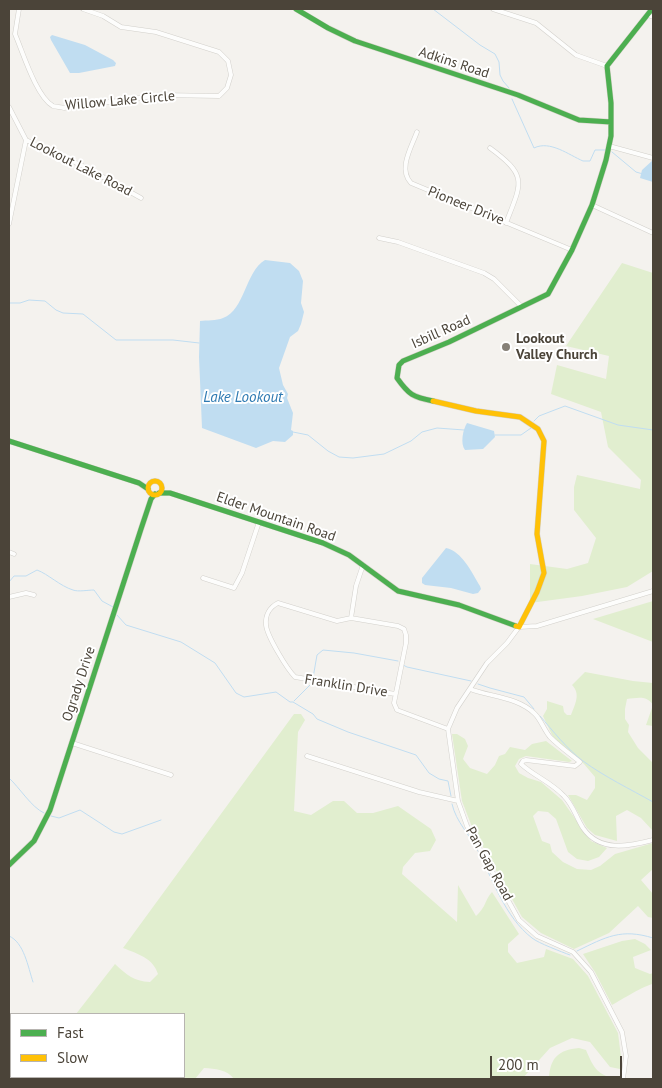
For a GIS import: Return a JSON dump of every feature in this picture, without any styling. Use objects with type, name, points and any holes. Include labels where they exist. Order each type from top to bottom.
[{"type":"street","name":"Willow Lake Circle","points":[[19,9],[16,39],[38,88],[45,100],[54,106],[64,108],[167,94],[219,96],[227,88],[232,75],[228,61],[219,52],[156,32],[121,27],[103,16],[83,9]]},
{"type":"street","name":"Adkins Road","points":[[296,9],[355,41],[518,95],[578,120],[611,122]]},
{"type":"street","points":[[493,9],[536,23],[576,55],[607,66],[651,16],[652,9]]},
{"type":"street","name":"Isbill Road","points":[[519,627],[537,592],[544,573],[537,534],[544,441],[538,430],[520,417],[476,411],[414,397],[397,378],[397,371],[403,361],[450,342],[548,294],[572,250],[592,205],[609,146],[611,122],[607,66]]},
{"type":"street","name":"Lookout Lake Road","points":[[9,108],[26,140],[85,167],[141,198]]},
{"type":"street","name":"Pioneer Drive","points":[[416,132],[405,165],[404,174],[411,183],[572,250]]},
{"type":"street","points":[[9,224],[26,140]]},
{"type":"street","points":[[609,146],[653,158]]},
{"type":"street","points":[[490,148],[508,161],[519,178],[520,187],[506,222]]},
{"type":"street","points":[[592,205],[653,233]]},
{"type":"street","points":[[379,238],[398,242],[484,273],[494,279],[521,306]]},
{"type":"street","name":"Elder Mountain Road","points":[[9,441],[139,483],[153,494],[170,493]]},
{"type":"street","points":[[151,482],[153,494]]},
{"type":"street","name":"Elder Mountain Road","points":[[139,483],[157,482],[170,493],[323,543],[349,555],[398,591],[459,605],[519,627],[538,626],[653,592]]},
{"type":"street","points":[[153,494],[161,486]]},
{"type":"street","name":"Ogrady Drive","points":[[9,865],[29,846],[41,831],[50,810],[153,494]]},
{"type":"street","points":[[203,578],[234,588],[242,573],[259,522]]},
{"type":"street","points":[[9,552],[14,554]]},
{"type":"street","points":[[363,565],[356,586],[351,618],[398,626],[405,631],[406,643],[395,694]]},
{"type":"street","points":[[9,597],[26,593],[34,595]]},
{"type":"street","name":"Franklin Drive","points":[[351,618],[337,621],[278,602],[271,606],[266,616],[266,627],[287,669],[295,677],[395,694],[394,704],[398,710],[448,729]]},
{"type":"street","points":[[448,729],[457,708],[487,663],[507,643],[519,627]]},
{"type":"street","points":[[470,689],[506,698],[528,709],[535,714],[549,736],[580,762],[575,766],[526,760],[521,764],[530,772],[550,783],[562,794],[572,805],[584,829],[592,837],[600,842],[618,847],[632,846],[653,840]]},
{"type":"street","name":"Pan Gap Road","points":[[448,729],[458,801],[467,826],[519,920],[537,936],[573,952],[591,972],[622,1032],[626,1056],[623,1079]]},
{"type":"street","points":[[72,743],[171,775]]},
{"type":"street","points":[[307,756],[419,792],[458,801]]},
{"type":"green space","points":[[622,263],[653,273],[653,571],[627,587],[582,596],[530,603],[530,564],[567,569],[588,563],[596,538],[574,510],[574,487],[577,475],[640,489],[641,480],[608,447],[601,412],[551,394],[557,365],[606,379],[609,356],[566,346]]},
{"type":"green space","points":[[653,601],[653,642],[593,619]]},
{"type":"green space","points":[[585,672],[653,683],[653,705],[645,698],[627,699],[625,719],[629,725],[628,732],[638,748],[653,763],[653,831],[641,818],[627,810],[616,816],[617,841],[595,835],[587,828],[568,795],[576,795],[587,800],[595,788],[595,777],[584,764],[553,737],[543,716],[547,709],[547,701],[563,706],[564,712],[567,715],[571,715],[577,696],[572,685]]},
{"type":"green space","points":[[653,705],[653,726],[646,725]]},
{"type":"green space","points":[[294,714],[301,714],[305,720],[298,732],[294,811],[311,815],[333,801],[344,801],[357,813],[373,813],[398,806],[431,829],[436,840],[430,851],[415,853],[403,867],[402,874],[457,922],[458,885],[476,916],[492,892],[519,934],[508,944],[508,952],[517,963],[544,957],[546,949],[573,959],[588,976],[618,1033],[621,1057],[620,1069],[610,1067],[590,1042],[572,1038],[550,1048],[522,1079],[234,1079],[224,1071],[204,1068],[195,1079],[26,1079],[185,1078],[185,1013],[77,1013],[115,964],[127,974],[139,980],[150,982],[158,974],[149,960],[123,948]]},
{"type":"green space","points":[[452,734],[457,734],[465,739],[468,746],[463,759],[470,768],[487,774],[495,765],[499,756],[505,754],[510,747],[525,750],[532,744],[546,741],[572,761],[526,756],[519,759],[515,766],[519,773],[541,782],[562,800],[591,841],[607,848],[599,857],[588,861],[577,859],[568,852],[556,819],[548,812],[538,811],[533,816],[542,841],[550,844],[552,852],[563,862],[577,869],[591,870],[600,866],[615,854],[653,843],[653,869],[641,880],[653,894],[653,918],[648,917],[638,906],[609,933],[574,949],[541,933],[522,917],[472,827],[462,801]]},
{"type":"green space","points":[[635,939],[645,944],[651,950],[633,957],[635,968],[650,974],[653,973],[653,984],[612,1005],[595,972],[583,954],[622,941]]},
{"type":"green space","points":[[579,1048],[586,1050],[594,1067],[601,1074],[619,1079],[549,1079],[551,1066],[556,1056]]},
{"type":"water","points":[[52,35],[85,45],[113,60],[116,63],[115,66],[70,73],[51,40],[50,37]]},
{"type":"water","points":[[653,160],[653,182],[640,178],[642,170]]},
{"type":"water","name":"Lake Lookout","points":[[265,260],[290,263],[299,271],[303,281],[301,303],[304,312],[298,331],[290,337],[279,368],[293,413],[291,430],[293,435],[285,442],[273,441],[256,448],[202,428],[199,357],[200,321],[220,319],[230,314],[241,299],[253,273]]},
{"type":"water","points":[[467,423],[494,431],[495,437],[483,449],[465,450],[463,447],[463,436]]},
{"type":"water","points":[[446,548],[457,553],[466,563],[480,586],[481,589],[478,593],[473,594],[422,583],[422,578]]},
{"type":"waterway","points":[[433,9],[480,45],[495,54],[499,62],[500,75],[509,88]]},
{"type":"waterway","points":[[512,99],[534,148],[540,146],[553,147],[583,161],[590,161],[595,150],[605,150]]},
{"type":"waterway","points":[[612,152],[636,172],[643,174]]},
{"type":"waterway","points":[[9,303],[20,303],[29,300],[45,301],[63,313],[83,314],[116,340],[173,340],[199,343]]},
{"type":"waterway","points":[[534,421],[539,416],[565,406],[618,425],[653,430]]},
{"type":"waterway","points":[[293,432],[308,435],[339,457],[353,458],[384,454],[411,441],[422,432],[437,428],[464,430]]},
{"type":"waterway","points":[[495,435],[521,435],[531,428]]},
{"type":"waterway","points":[[9,582],[14,576],[26,576],[37,570],[73,590],[94,590],[102,601],[113,607]]},
{"type":"waterway","points":[[117,615],[126,625],[181,642],[215,663],[236,693],[244,697],[276,692],[313,714],[317,719],[348,732],[416,755],[429,773],[439,779],[448,781],[451,796]]},
{"type":"waterway","points":[[313,678],[317,655],[323,650],[354,653],[398,661]]},
{"type":"waterway","points":[[403,665],[471,681]]},
{"type":"waterway","points":[[478,684],[524,697],[534,709]]},
{"type":"waterway","points":[[294,701],[310,685]]},
{"type":"waterway","points":[[540,716],[583,761],[609,778],[653,802]]},
{"type":"waterway","points":[[9,778],[44,813]]},
{"type":"waterway","points":[[452,804],[457,817],[475,845],[500,898],[514,920],[535,940],[570,955]]},
{"type":"waterway","points":[[51,816],[59,818],[80,810],[114,832],[122,834],[161,820]]},
{"type":"waterway","points":[[577,951],[605,938],[623,934],[642,935],[653,938]]},
{"type":"waterway","points":[[9,936],[22,949],[33,982]]},
{"type":"traffic: fast","points":[[296,9],[355,41],[518,95],[579,120],[611,122]]},
{"type":"traffic: fast","points":[[433,401],[408,392],[401,384],[397,378],[399,365],[403,361],[449,342],[548,294],[572,250],[592,205],[606,160],[611,136],[611,103],[607,66],[652,9]]},
{"type":"traffic: fast","points":[[9,441],[139,483],[148,489]]},
{"type":"traffic: fast","points":[[159,493],[170,493],[323,543],[349,555],[398,591],[459,605],[516,626]]},
{"type":"traffic: fast","points":[[9,865],[34,841],[50,810],[141,529],[151,499],[155,494]]},
{"type":"traffic: slow","points":[[433,401],[476,411],[520,417],[538,429],[544,441],[537,534],[544,573],[537,592],[519,627],[516,626]]},
{"type":"traffic: slow","points":[[155,481],[160,483],[162,488],[160,493],[155,495],[150,493],[148,488],[150,483],[155,481]]},
{"type":"place","name":"Lookout Valley Church","points":[[506,347]]}]
